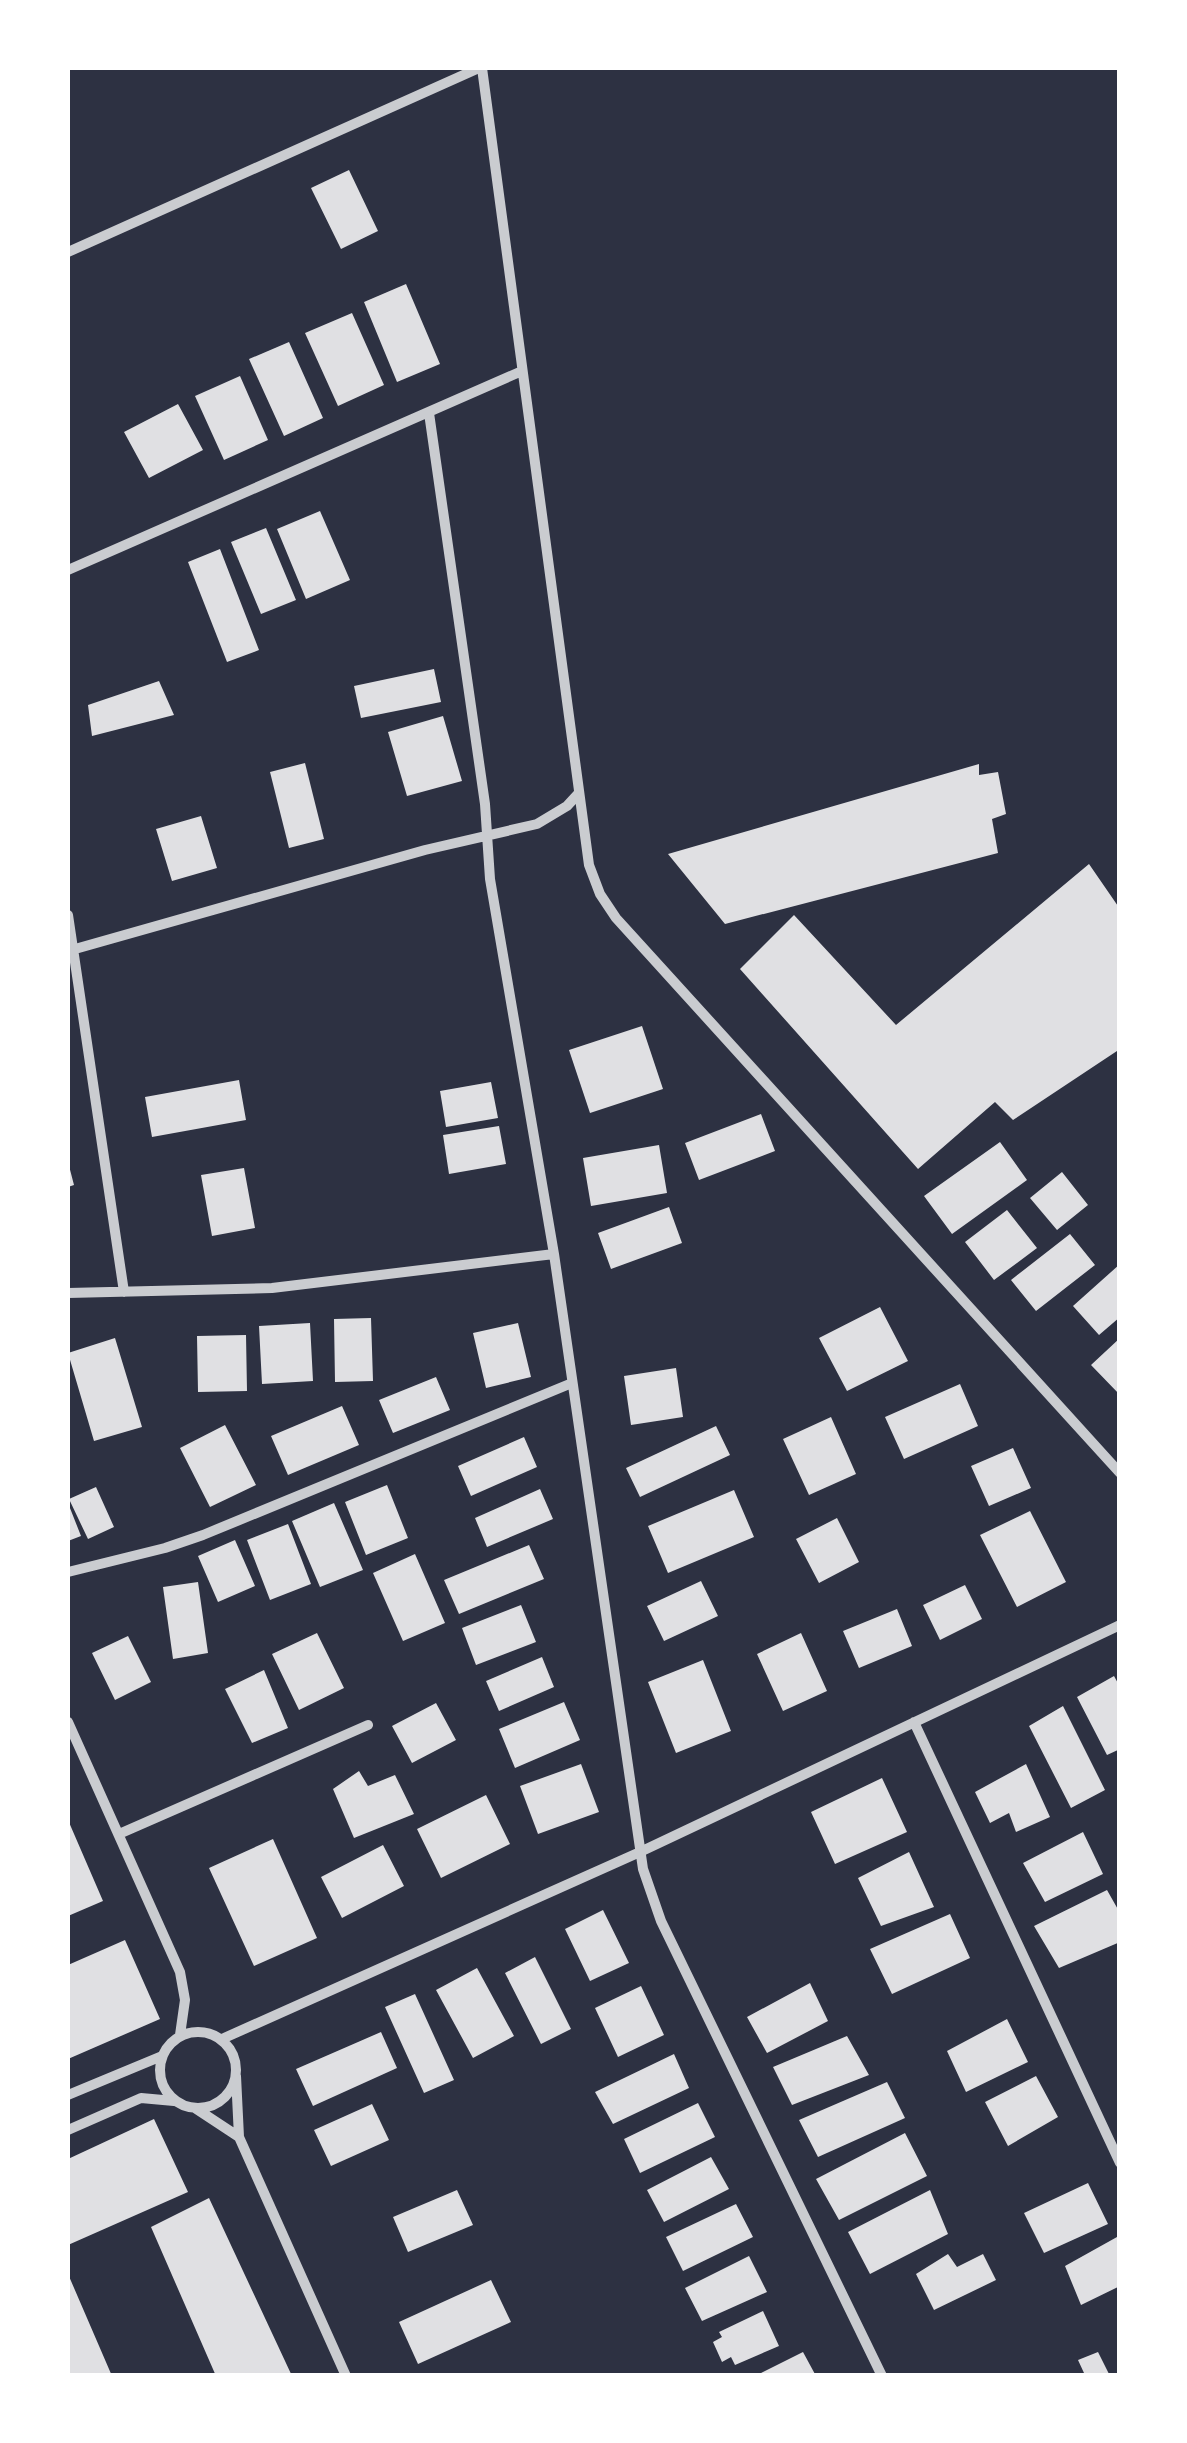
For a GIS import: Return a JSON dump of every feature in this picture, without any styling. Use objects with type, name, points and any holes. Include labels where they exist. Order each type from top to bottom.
[{"type":"street","points":[[68,252],[481,68],[589,865],[600,894],[616,918],[1120,1473]]},
{"type":"street","points":[[68,570],[522,372]]},
{"type":"street","points":[[429,412],[488,835],[490,879],[554,1254],[640,1852],[661,1921],[882,2376]]},
{"type":"street","points":[[70,950],[536,824],[568,806],[579,793]]},
{"type":"street","points":[[68,915],[70,950],[124,1292]]},
{"type":"street","points":[[68,1293],[272,1288],[554,1254]]},
{"type":"street","points":[[68,1572],[203,1536],[572,1383]]},
{"type":"street","points":[[222,2040],[640,1852],[1118,1625]]},
{"type":"street","points":[[68,1722],[180,1972],[185,2000],[180,2035]]},
{"type":"street","points":[[914,1722],[1120,2163]]},
{"type":"street","points":[[119,1834],[368,1726]]},
{"type":"street","points":[[175,2101],[159,2070],[170,2043],[193,2031],[211,2033],[232,2049],[239,2137],[346,2376]]},
{"type":"street","points":[[68,2095],[162,2056]]},
{"type":"street","points":[[195,2108],[213,2106],[224,2098],[236,2076]]},
{"type":"street","points":[[68,2130],[141,2098],[175,2101],[195,2108],[239,2137]]},
{"type":"building","points":[[349,170],[378,231],[341,249],[311,188]]},
{"type":"building","points":[[406,284],[440,364],[397,382],[364,302]]},
{"type":"building","points":[[352,313],[384,385],[338,406],[305,333]]},
{"type":"building","points":[[289,342],[323,418],[284,436],[249,359]]},
{"type":"building","points":[[240,376],[268,440],[224,460],[195,396]]},
{"type":"building","points":[[178,404],[203,450],[149,478],[124,432]]},
{"type":"building","points":[[320,511],[350,580],[306,599],[277,529]]},
{"type":"building","points":[[266,528],[296,600],[261,614],[231,542]]},
{"type":"building","points":[[220,549],[259,650],[227,662],[188,562]]},
{"type":"building","points":[[434,669],[441,702],[361,718],[354,686]]},
{"type":"building","points":[[159,681],[174,715],[92,736],[88,705]]},
{"type":"building","points":[[443,716],[462,781],[407,796],[388,732]]},
{"type":"building","points":[[305,763],[324,839],[289,848],[270,772]]},
{"type":"building","points":[[979,764],[979,775],[998,772],[1006,814],[992,819],[998,853],[725,924],[668,854]]},
{"type":"building","points":[[201,816],[217,868],[172,881],[156,829]]},
{"type":"building","points":[[1089,864],[1120,909],[1120,1049],[1013,1120],[995,1102],[918,1169],[740,969],[794,915],[896,1025]]},
{"type":"building","points":[[642,1026],[663,1089],[590,1113],[569,1050]]},
{"type":"building","points":[[239,1080],[246,1120],[152,1137],[145,1097]]},
{"type":"building","points":[[491,1082],[498,1118],[446,1127],[440,1091]]},
{"type":"building","points":[[761,1114],[775,1151],[699,1180],[685,1143]]},
{"type":"building","points":[[499,1126],[506,1164],[449,1174],[443,1135]]},
{"type":"building","points":[[1000,1142],[1027,1180],[952,1234],[924,1196]]},
{"type":"building","points":[[659,1145],[667,1193],[591,1206],[583,1158]]},
{"type":"building","points":[[68,1162],[74,1185],[68,1187]]},
{"type":"building","points":[[244,1168],[255,1228],[212,1236],[201,1175]]},
{"type":"building","points":[[1062,1172],[1088,1205],[1057,1230],[1030,1198]]},
{"type":"building","points":[[669,1207],[682,1243],[611,1269],[598,1233]]},
{"type":"building","points":[[1007,1210],[1037,1248],[994,1280],[965,1242]]},
{"type":"building","points":[[1070,1234],[1095,1265],[1036,1311],[1011,1280]]},
{"type":"building","points":[[1120,1264],[1120,1317],[1099,1335],[1073,1306]]},
{"type":"building","points":[[880,1307],[908,1361],[847,1391],[819,1338]]},
{"type":"building","points":[[371,1318],[373,1381],[335,1382],[334,1319]]},
{"type":"building","points":[[310,1323],[313,1381],[262,1384],[259,1326]]},
{"type":"building","points":[[518,1323],[531,1377],[486,1388],[473,1333]]},
{"type":"building","points":[[246,1335],[247,1391],[198,1392],[197,1336]]},
{"type":"building","points":[[115,1338],[142,1427],[94,1441],[68,1353]]},
{"type":"building","points":[[1120,1338],[1120,1395],[1091,1365]]},
{"type":"building","points":[[676,1368],[683,1417],[631,1425],[624,1376]]},
{"type":"building","points":[[436,1377],[450,1410],[393,1433],[379,1400]]},
{"type":"building","points":[[960,1384],[978,1426],[904,1459],[885,1417]]},
{"type":"building","points":[[342,1406],[359,1445],[288,1475],[271,1436]]},
{"type":"building","points":[[831,1417],[856,1474],[809,1495],[783,1439]]},
{"type":"building","points":[[225,1425],[256,1485],[210,1507],[180,1448]]},
{"type":"building","points":[[716,1426],[730,1455],[640,1497],[626,1468]]},
{"type":"building","points":[[524,1437],[537,1467],[471,1496],[458,1466]]},
{"type":"building","points":[[1013,1448],[1031,1488],[989,1506],[971,1466]]},
{"type":"building","points":[[387,1485],[408,1538],[366,1555],[345,1502]]},
{"type":"building","points":[[96,1487],[114,1527],[88,1539],[69,1499]]},
{"type":"building","points":[[540,1489],[553,1519],[487,1547],[475,1518]]},
{"type":"building","points":[[734,1490],[754,1537],[668,1573],[648,1526]]},
{"type":"building","points":[[68,1503],[81,1536],[68,1541]]},
{"type":"building","points":[[334,1503],[363,1570],[320,1587],[292,1521]]},
{"type":"building","points":[[1030,1511],[1066,1582],[1017,1607],[980,1535]]},
{"type":"building","points":[[837,1518],[859,1562],[819,1583],[796,1539]]},
{"type":"building","points":[[288,1524],[311,1584],[270,1600],[247,1540]]},
{"type":"building","points":[[235,1540],[255,1586],[218,1602],[198,1556]]},
{"type":"building","points":[[529,1545],[544,1579],[459,1614],[444,1580]]},
{"type":"building","points":[[415,1554],[445,1623],[403,1641],[373,1573]]},
{"type":"building","points":[[701,1581],[718,1616],[664,1641],[647,1606]]},
{"type":"building","points":[[198,1582],[208,1653],[173,1659],[163,1587]]},
{"type":"building","points":[[965,1585],[982,1619],[940,1640],[923,1605]]},
{"type":"building","points":[[521,1605],[536,1642],[476,1665],[462,1628]]},
{"type":"building","points":[[897,1609],[912,1646],[859,1668],[843,1631]]},
{"type":"building","points":[[317,1633],[344,1688],[299,1710],[272,1654]]},
{"type":"building","points":[[801,1633],[827,1691],[783,1711],[757,1654]]},
{"type":"building","points":[[128,1636],[151,1682],[115,1700],[92,1653]]},
{"type":"building","points":[[542,1657],[554,1687],[499,1711],[486,1681]]},
{"type":"building","points":[[703,1660],[731,1731],[676,1753],[648,1682]]},
{"type":"building","points":[[264,1670],[288,1728],[252,1743],[225,1689]]},
{"type":"building","points":[[1114,1676],[1120,1687],[1120,1749],[1107,1755],[1077,1697]]},
{"type":"building","points":[[564,1702],[580,1740],[515,1768],[499,1729]]},
{"type":"building","points":[[436,1703],[456,1740],[412,1763],[392,1726]]},
{"type":"building","points":[[1063,1706],[1105,1790],[1071,1808],[1029,1726]]},
{"type":"building","points":[[581,1764],[599,1812],[538,1834],[520,1786]]},
{"type":"building","points":[[1026,1764],[1050,1817],[1016,1832],[1009,1813],[990,1823],[975,1792]]},
{"type":"building","points":[[359,1771],[368,1786],[395,1775],[414,1814],[354,1838],[333,1789]]},
{"type":"building","points":[[882,1778],[907,1832],[835,1864],[811,1812]]},
{"type":"building","points":[[486,1795],[510,1844],[441,1878],[417,1829]]},
{"type":"building","points":[[68,1820],[103,1901],[68,1916]]},
{"type":"building","points":[[1083,1832],[1103,1874],[1045,1902],[1023,1863]]},
{"type":"building","points":[[273,1839],[317,1938],[254,1966],[209,1868]]},
{"type":"building","points":[[383,1845],[404,1886],[342,1918],[321,1877]]},
{"type":"building","points":[[909,1852],[934,1907],[881,1926],[858,1878]]},
{"type":"building","points":[[1107,1890],[1120,1913],[1120,1942],[1059,1968],[1034,1926]]},
{"type":"building","points":[[603,1910],[629,1963],[590,1981],[565,1929]]},
{"type":"building","points":[[950,1914],[970,1958],[892,1994],[870,1949]]},
{"type":"building","points":[[125,1940],[160,2019],[68,2059],[68,1965]]},
{"type":"building","points":[[535,1957],[571,2029],[541,2044],[505,1973]]},
{"type":"building","points":[[477,1968],[514,2036],[473,2058],[436,1990]]},
{"type":"building","points":[[810,1983],[828,2021],[767,2053],[747,2017]]},
{"type":"building","points":[[641,1986],[664,2035],[618,2057],[595,2008]]},
{"type":"building","points":[[415,1994],[454,2080],[424,2093],[385,2007]]},
{"type":"building","points":[[1007,2019],[1028,2062],[966,2092],[947,2051]]},
{"type":"building","points":[[381,2032],[397,2068],[313,2106],[296,2069]]},
{"type":"building","points":[[847,2036],[869,2075],[792,2105],[773,2067]]},
{"type":"building","points":[[674,2054],[689,2088],[613,2124],[595,2092]]},
{"type":"building","points":[[1036,2076],[1058,2117],[1008,2146],[985,2102]]},
{"type":"building","points":[[887,2082],[905,2118],[818,2157],[799,2120]]},
{"type":"building","points":[[698,2103],[715,2137],[640,2173],[624,2139]]},
{"type":"building","points":[[372,2104],[389,2140],[331,2166],[314,2130]]},
{"type":"building","points":[[154,2119],[188,2192],[68,2245],[68,2159]]},
{"type":"building","points":[[905,2133],[927,2176],[839,2220],[816,2179]]},
{"type":"building","points":[[711,2157],[729,2189],[664,2222],[647,2190]]},
{"type":"building","points":[[1088,2183],[1108,2224],[1044,2253],[1024,2213]]},
{"type":"building","points":[[457,2190],[473,2225],[408,2252],[393,2217]]},
{"type":"building","points":[[930,2190],[948,2234],[870,2274],[848,2232]]},
{"type":"building","points":[[209,2198],[292,2376],[216,2376],[151,2227]]},
{"type":"building","points":[[736,2204],[753,2237],[683,2271],[666,2237]]},
{"type":"building","points":[[1117,2237],[1120,2286],[1081,2305],[1065,2266]]},
{"type":"building","points":[[948,2254],[957,2267],[983,2254],[996,2280],[934,2310],[916,2274]]},
{"type":"building","points":[[749,2256],[767,2292],[702,2321],[685,2288]]},
{"type":"building","points":[[68,2274],[112,2376],[68,2376]]},
{"type":"building","points":[[491,2280],[511,2322],[418,2364],[399,2322]]},
{"type":"building","points":[[763,2311],[779,2346],[735,2365],[731,2357],[722,2362],[713,2342],[722,2337],[719,2332]]},
{"type":"building","points":[[803,2352],[816,2376],[755,2376]]},
{"type":"building","points":[[1098,2352],[1110,2376],[1079,2376],[1084,2373],[1078,2360]]}]
